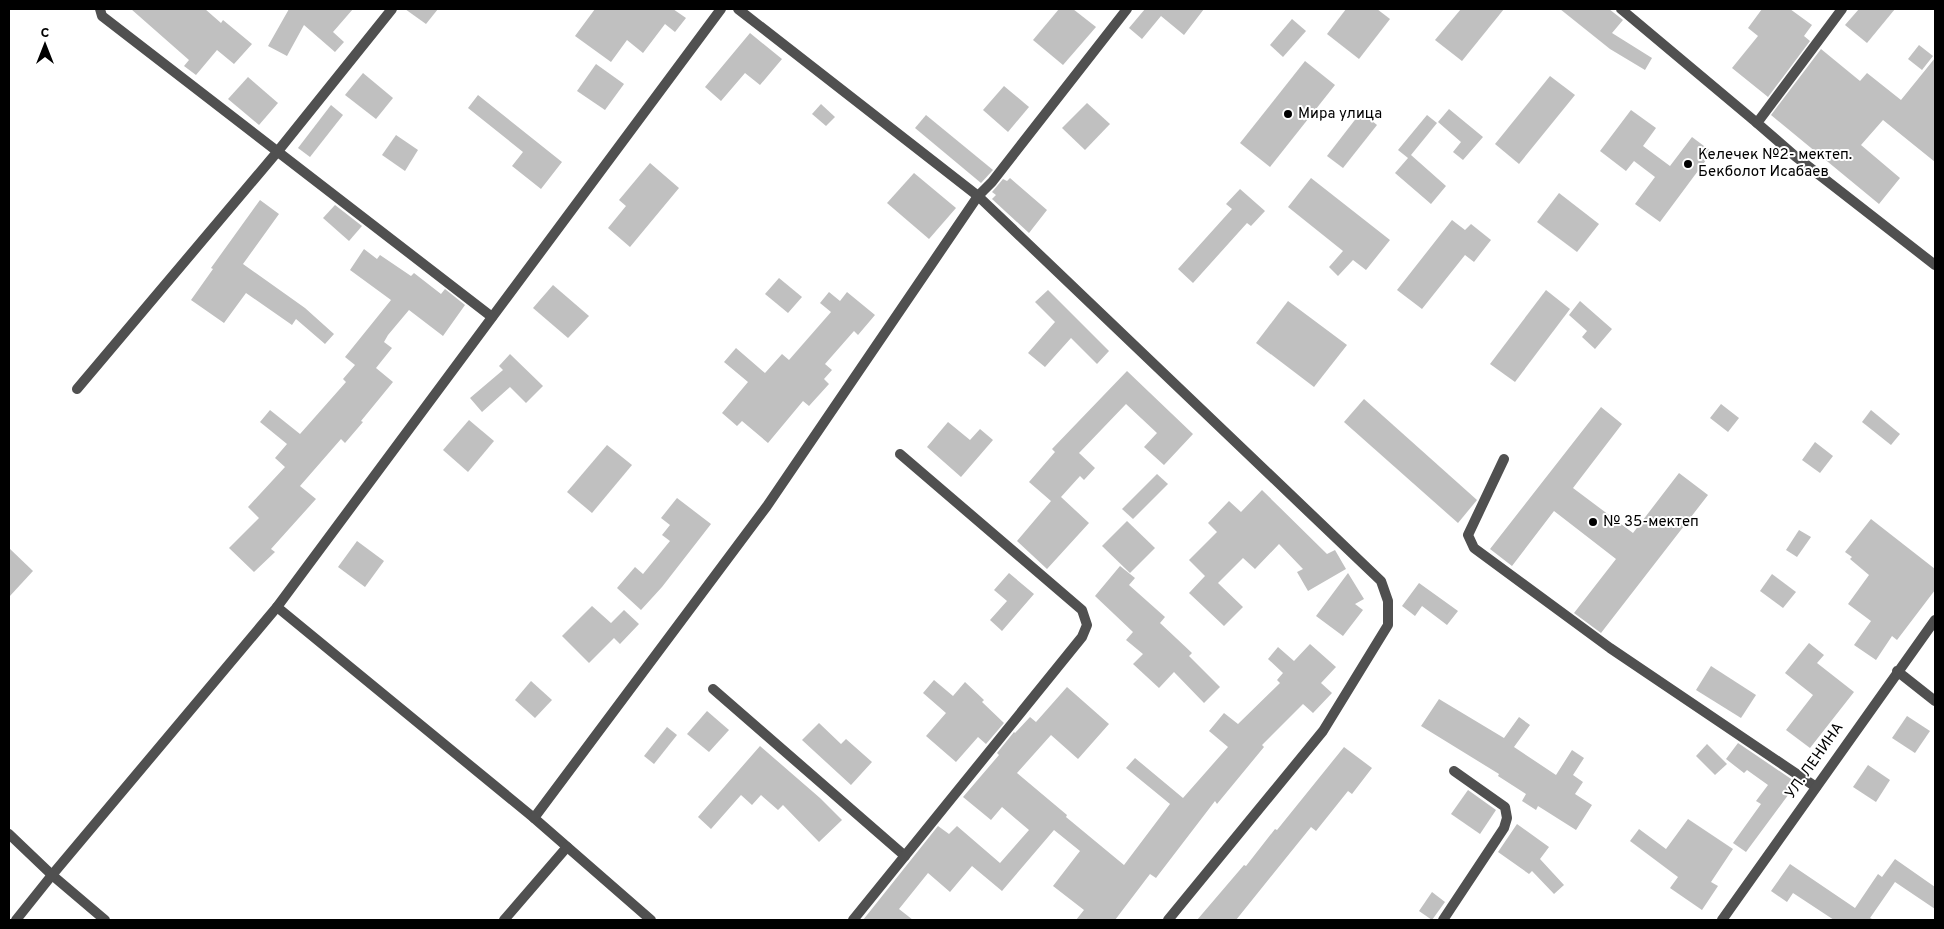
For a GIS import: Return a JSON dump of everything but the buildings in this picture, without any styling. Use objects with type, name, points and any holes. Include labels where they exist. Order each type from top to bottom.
[{"type":"street","points":[[100,9],[102,16],[492,316]]},
{"type":"street","points":[[77,388],[278,151],[392,9]]},
{"type":"street","points":[[16,920],[277,607],[721,9]]},
{"type":"street","points":[[738,9],[978,196],[1381,581],[1388,601],[1388,625],[1323,731],[1168,920]]},
{"type":"street","points":[[534,818],[767,506],[978,196],[992,182],[1127,9]]},
{"type":"street","points":[[1621,9],[1795,156],[1935,265]]},
{"type":"street","points":[[1758,123],[1842,9]]},
{"type":"street","points":[[853,920],[1082,638],[1087,625],[1082,610],[900,454]]},
{"type":"street","points":[[1504,459],[1468,535],[1474,548],[1610,648],[1816,787]]},
{"type":"street","points":[[277,607],[534,818],[651,920]]},
{"type":"street","name":"УЛ. ЛЕНИНА","points":[[1722,920],[1935,620]]},
{"type":"street","points":[[1897,671],[1935,701]]},
{"type":"street","points":[[714,689],[905,856]]},
{"type":"street","points":[[1443,920],[1504,828],[1507,818],[1505,807],[1454,771]]},
{"type":"street","points":[[9,834],[52,875],[105,920]]},
{"type":"street","points":[[504,920],[567,847]]},
{"type":"place","name":"Мира улица","points":[[1288,114]]},
{"type":"place","name":"Келечек №2- мектеп. Бекболот Исабаев","points":[[1688,164]]},
{"type":"place","name":"№ 35-мектеп","points":[[1593,522]]}]
